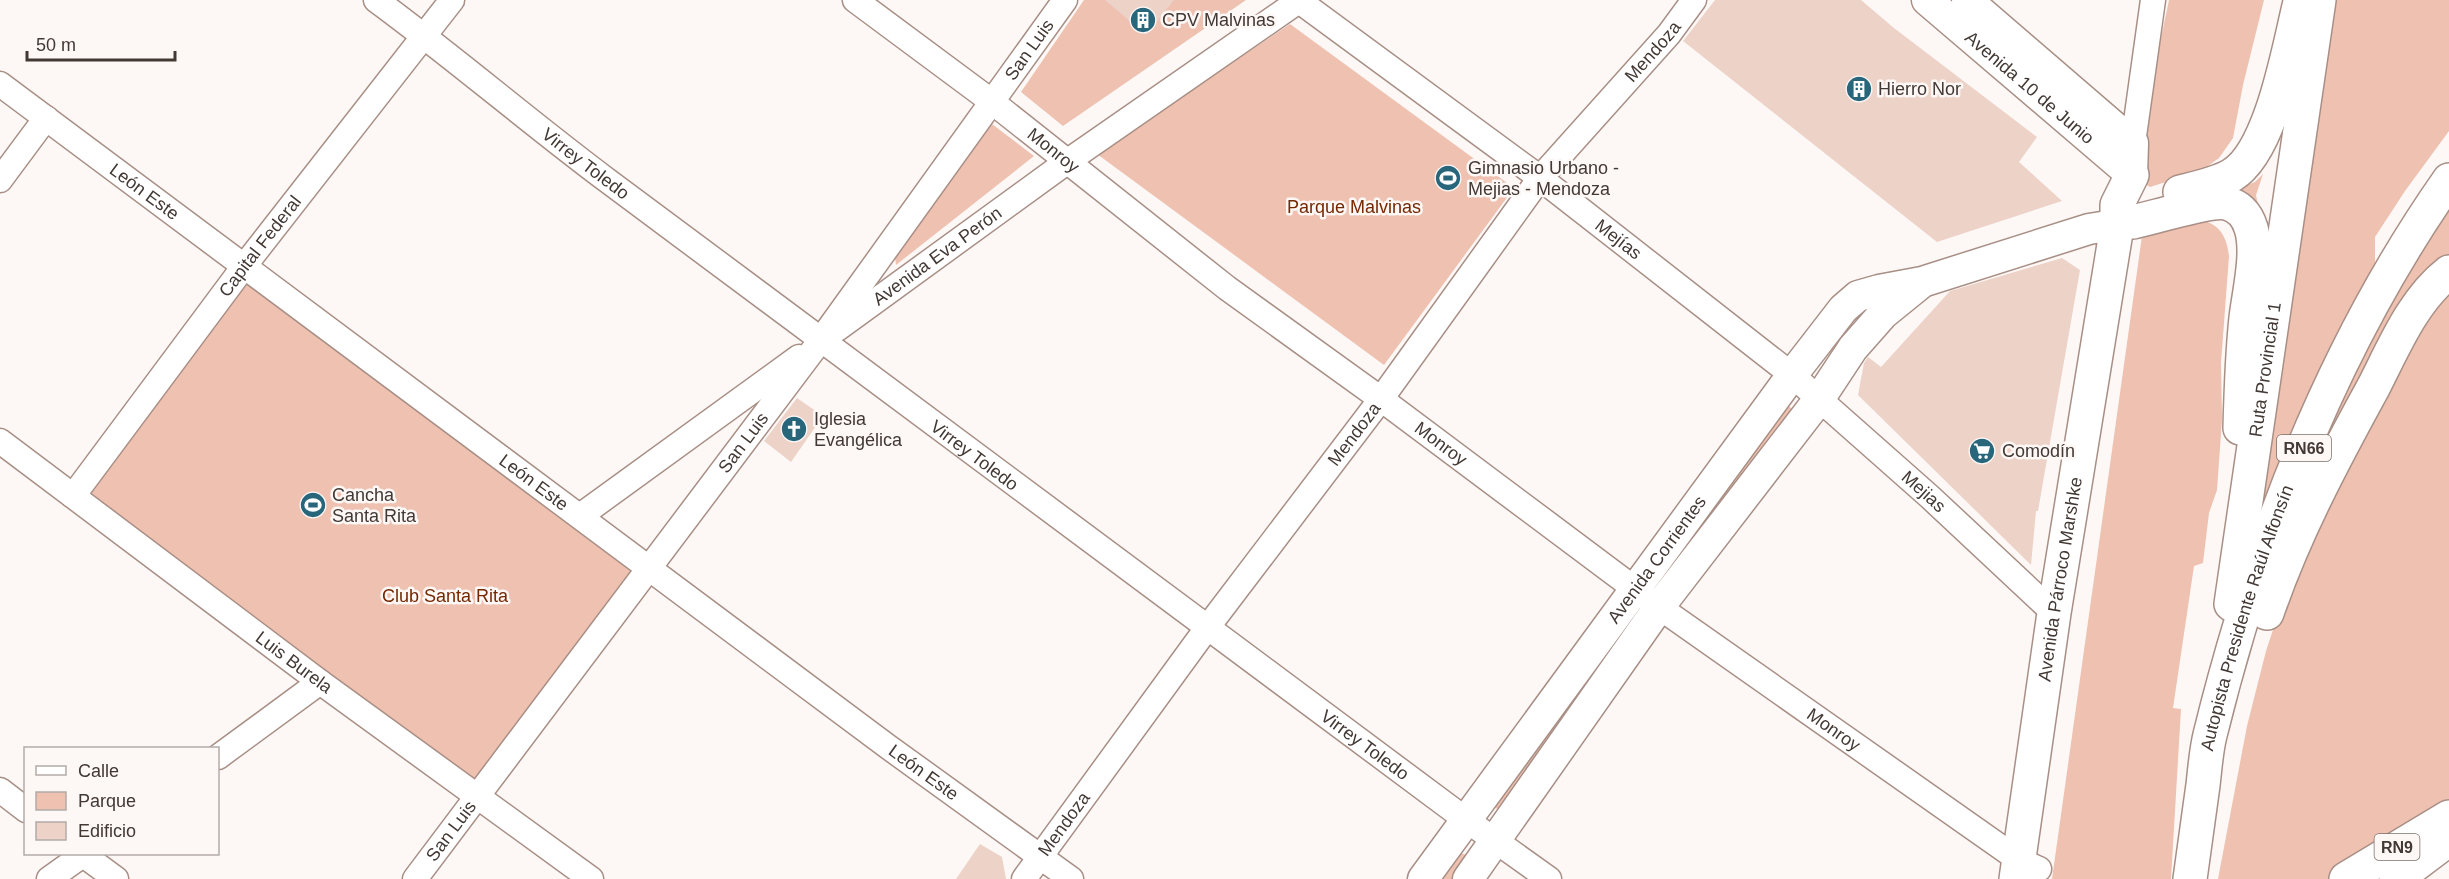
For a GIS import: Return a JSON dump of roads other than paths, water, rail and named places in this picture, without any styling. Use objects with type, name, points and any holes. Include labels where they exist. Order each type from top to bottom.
[{"type":"main road","points":[[2122,200],[2222,180],[2233,175],[2257,150],[2270,122],[2301,0]]},
{"type":"main road","name":"Ruta Provincial 1","points":[[2210,738],[2319,0]]},
{"type":"main road","name":"Autopista Presidente Raúl Alfonsín","points":[[2190,879],[2210,738],[2253,585],[2290,483],[2316,420],[2385,281],[2449,180]]},
{"type":"main road","points":[[2122,200],[2214,202],[2233,205],[2242,212],[2251,228],[2254,255],[2242,373],[2239,453],[2245,513]]},
{"type":"main road","name":"Avenida Párroco Marshke","points":[[2028,872],[2054,613],[2122,200]]},
{"type":"main road","name":"Avenida Párroco Marshke","points":[[2028,872],[2124,295],[2122,200]]},
{"type":"main road","points":[[2201,879],[2246,680],[2284,566],[2352,426],[2400,336],[2425,297],[2449,273]]},
{"type":"main road","name":"RN9","points":[[2346,879],[2449,816]]},
{"type":"main road","points":[[2396,879],[2449,838]]},
{"type":"street","name":"Virrey Toledo","points":[[376,0],[425,36],[542,131],[820,341],[1549,879]]},
{"type":"street","name":"Capital Federal","points":[[73,496],[245,265],[452,0]]},
{"type":"street","name":"Monroy","points":[[855,0],[991,101],[1227,288],[1381,399],[1659,607],[2028,872]]},
{"type":"street","name":"San Luis","points":[[415,879],[820,341],[1065,0]]},
{"type":"street","name":"Mejías","points":[[1299,0],[1540,178],[1792,375]]},
{"type":"street","name":"Avenida Eva Perón","points":[[580,516],[1068,161],[1299,0]]},
{"type":"street","name":"Mendoza","points":[[1024,879],[1207,628],[1381,399],[1540,178],[1669,34],[1694,0]]},
{"type":"street","name":"Avenida 10 de Junio","points":[[1927,0],[2122,200]]},
{"type":"street","name":"Avenida 10 de Junio","points":[[1967,0],[2122,200]]},
{"type":"street","name":"Avenida Párroco Marshke","points":[[2122,200],[2153,0]]},
{"type":"street","name":"León Este","points":[[0,84],[887,746],[1071,879]]},
{"type":"street","points":[[0,180],[46,118]]},
{"type":"street","name":"Avenida Corrientes","points":[[1423,879],[1635,588],[1843,309],[1858,296],[1922,282],[2122,200]]},
{"type":"street","name":"Avenida Corrientes","points":[[1468,879],[1659,607],[1820,398],[1853,348],[1883,314],[1922,282]]},
{"type":"street","name":"Mejias","points":[[1792,375],[1930,497],[2054,613]]},
{"type":"street","name":"Luis Burela","points":[[0,441],[320,682],[591,879]]},
{"type":"street","points":[[219,756],[320,682]]},
{"type":"street","points":[[0,790],[24,808]]},
{"type":"street","points":[[49,879],[82,855]]},
{"type":"street","points":[[84,855],[116,879]]},
{"type":"place","name":"CPV Malvinas","points":[[1143,20]]},
{"type":"place","name":"Hierro Nor","points":[[1859,89]]},
{"type":"place","name":"Gimnasio Urbano - Mejias - Mendoza","points":[[1448,178]]},
{"type":"place","name":"Iglesia Evangélica","points":[[794,429]]},
{"type":"place","name":"Comodín","points":[[1982,451]]},
{"type":"place","name":"Cancha Santa Rita","points":[[313,505]]},
{"type":"park label","name":"Parque Malvinas","points":[[1354,207]]},
{"type":"park label","name":"Club Santa Rita","points":[[445,596]]}]
